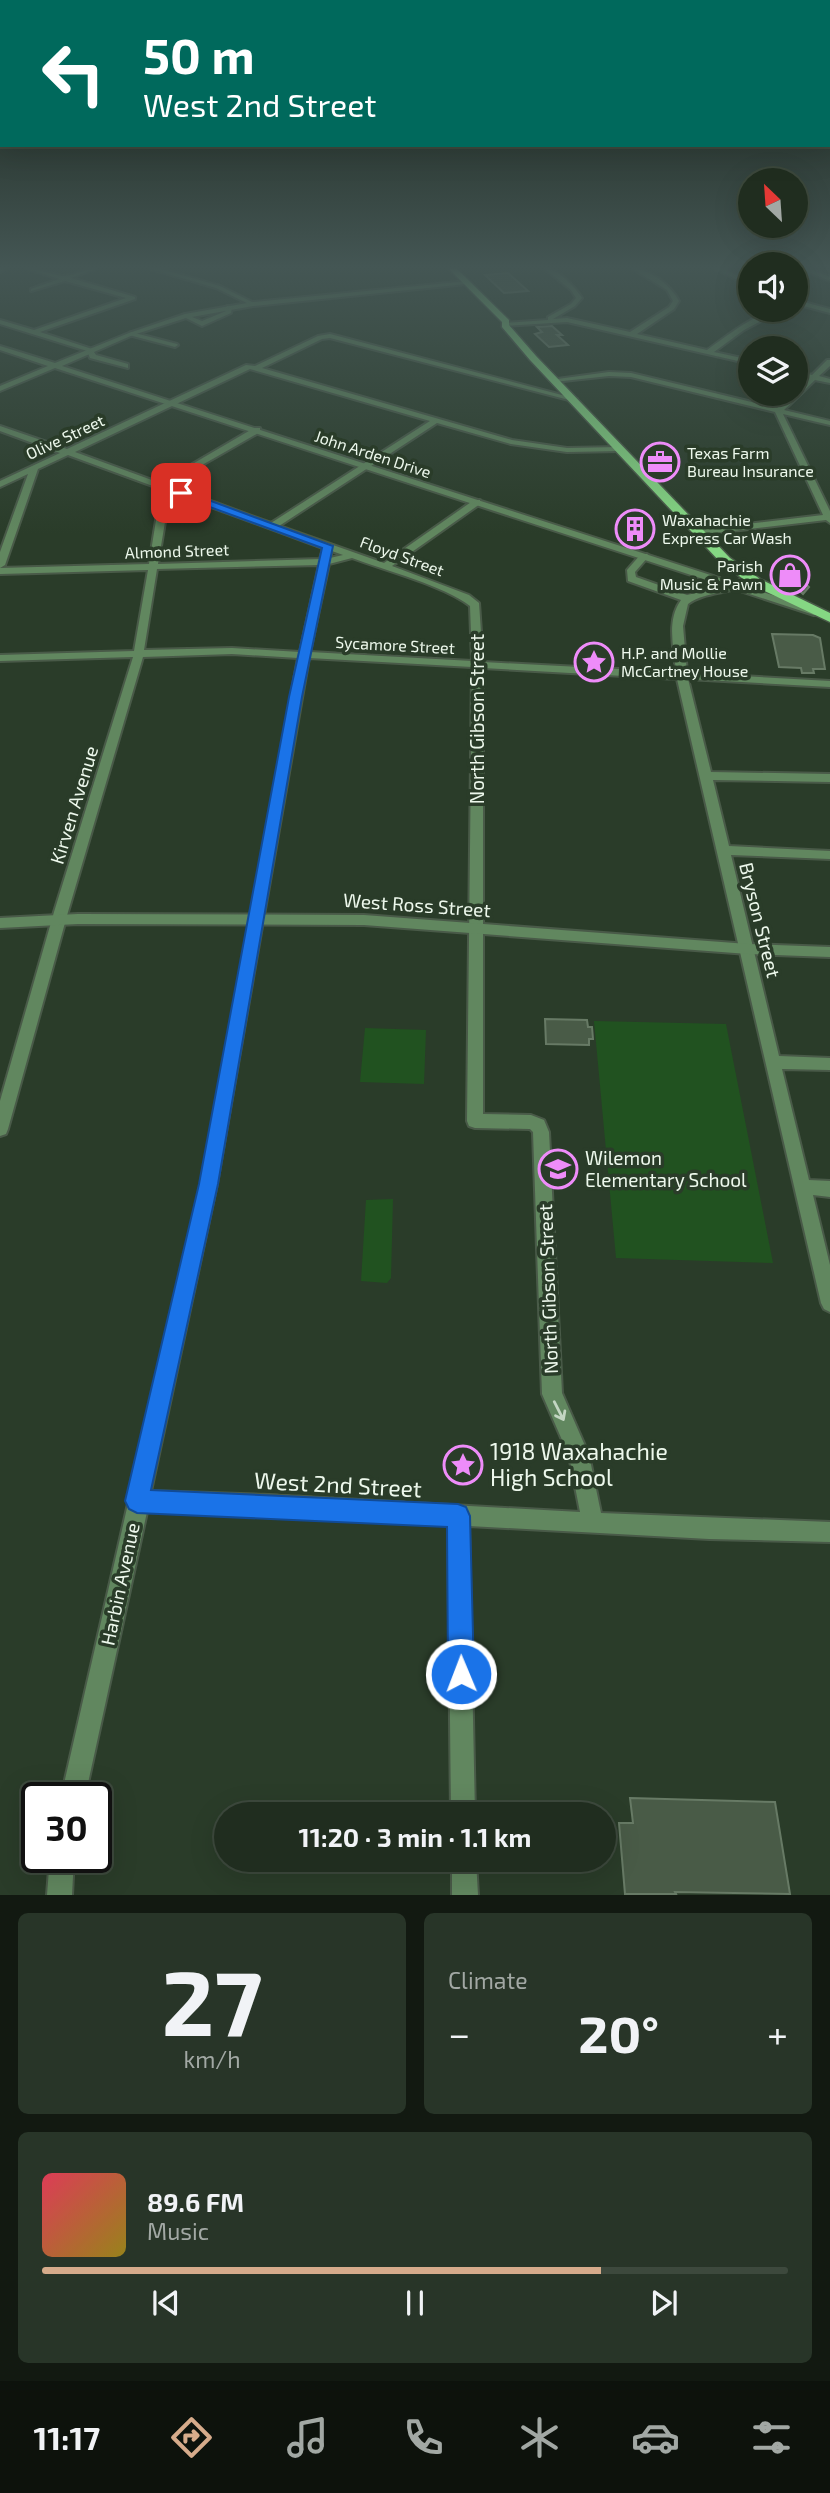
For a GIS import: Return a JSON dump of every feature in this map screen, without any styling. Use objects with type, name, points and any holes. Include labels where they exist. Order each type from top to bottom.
[{"type":"main road","points":[[534,357],[726,561],[750,578],[829,617]]},
{"type":"street","name":"John Arden Drive","points":[[29,357],[737,588]]},
{"type":"street","points":[[0,389],[75,357]]},
{"type":"street","points":[[98,357],[125,366]]},
{"type":"street","name":"Olive Street","points":[[0,484],[238,370],[257,368],[279,357]]},
{"type":"street","name":"Olive Street","points":[[416,357],[573,399]]},
{"type":"street","points":[[808,382],[830,362]]},
{"type":"street","points":[[257,368],[523,444],[567,450],[620,449]]},
{"type":"street","points":[[554,380],[609,374],[631,375],[830,423]]},
{"type":"street","points":[[808,376],[830,381]]},
{"type":"street","points":[[778,411],[783,406]]},
{"type":"street","points":[[698,532],[829,518],[778,411]]},
{"type":"street","points":[[272,526],[437,420]]},
{"type":"street","name":"Floyd Street","points":[[1,428],[272,526],[326,554],[354,555],[465,597],[475,605]]},
{"type":"street","points":[[163,487],[257,430]]},
{"type":"street","points":[[0,565],[34,468]]},
{"type":"street","name":"Kirven Avenue","points":[[0,1129],[139,653],[163,487]]},
{"type":"street","points":[[384,567],[477,502]]},
{"type":"street","name":"Almond Street","points":[[0,571],[153,567],[326,554],[354,555]]},
{"type":"street","name":"Harbin Avenue","points":[[76,1782],[209,1184],[295,697],[326,554]]},
{"type":"street","points":[[644,556],[630,572],[631,579],[688,599],[737,588],[750,578]]},
{"type":"street","points":[[737,588],[829,617]]},
{"type":"street","name":"Bryson Street","points":[[688,599],[677,612],[682,676],[830,1303]]},
{"type":"street","name":"North Gibson Street","points":[[475,605],[478,665],[475,1121],[531,1122],[538,1125],[541,1132],[552,1394],[579,1455],[593,1523]]},
{"type":"street","name":"Sycamore Street","points":[[0,658],[232,651],[830,684]]},
{"type":"street","points":[[705,776],[830,779]]},
{"type":"street","points":[[723,850],[830,855]]},
{"type":"street","name":"West Ross Street","points":[[0,923],[59,920],[364,920],[748,950],[830,952]]},
{"type":"street","points":[[773,1062],[830,1064]]},
{"type":"street","points":[[804,1187],[830,1189]]},
{"type":"street","name":"West 2nd Street","points":[[137,1501],[709,1529],[830,1532]]},
{"type":"street","points":[[458,1516],[463,1802]]},
{"type":"street","points":[[464,1872],[465,1895]]},
{"type":"street","points":[[59,1895],[61,1873]]},
{"type":"green space","points":[[594,1021],[726,1024],[773,1263],[616,1258]]},
{"type":"green space","points":[[365,1028],[426,1030],[424,1084],[360,1082]]},
{"type":"green space","points":[[393,1199],[391,1278],[387,1283],[361,1281],[366,1200]]},
{"type":"building","name":"Parish Music & Pawn","points":[[788,567],[809,587],[803,594],[776,569]]},
{"type":"building","points":[[772,634],[813,635],[820,638],[825,669],[802,673],[801,668],[779,667]]},
{"type":"building","points":[[545,1019],[587,1020],[588,1027],[592,1027],[593,1039],[589,1039],[589,1045],[546,1044]]},
{"type":"building","points":[[630,1798],[775,1802],[790,1894],[625,1894],[619,1823],[633,1823]]},
{"type":"place","name":"Texas Farm Bureau Insurance","points":[[660,462]]},
{"type":"place","name":"Waxahachie Express Car Wash","points":[[635,529]]},
{"type":"place","name":"Parish Music & Pawn","points":[[790,575]]},
{"type":"place","name":"H.P. and Mollie McCartney House","points":[[594,662]]},
{"type":"place","name":"Wilemon Elementary School","points":[[558,1169]]},
{"type":"place","name":"1918 Waxahachie High School","points":[[463,1465]]},
{"type":"route","points":[[181,493],[328,546],[295,697],[209,1184],[137,1501],[270,1505],[458,1516],[461,1674]]}]
